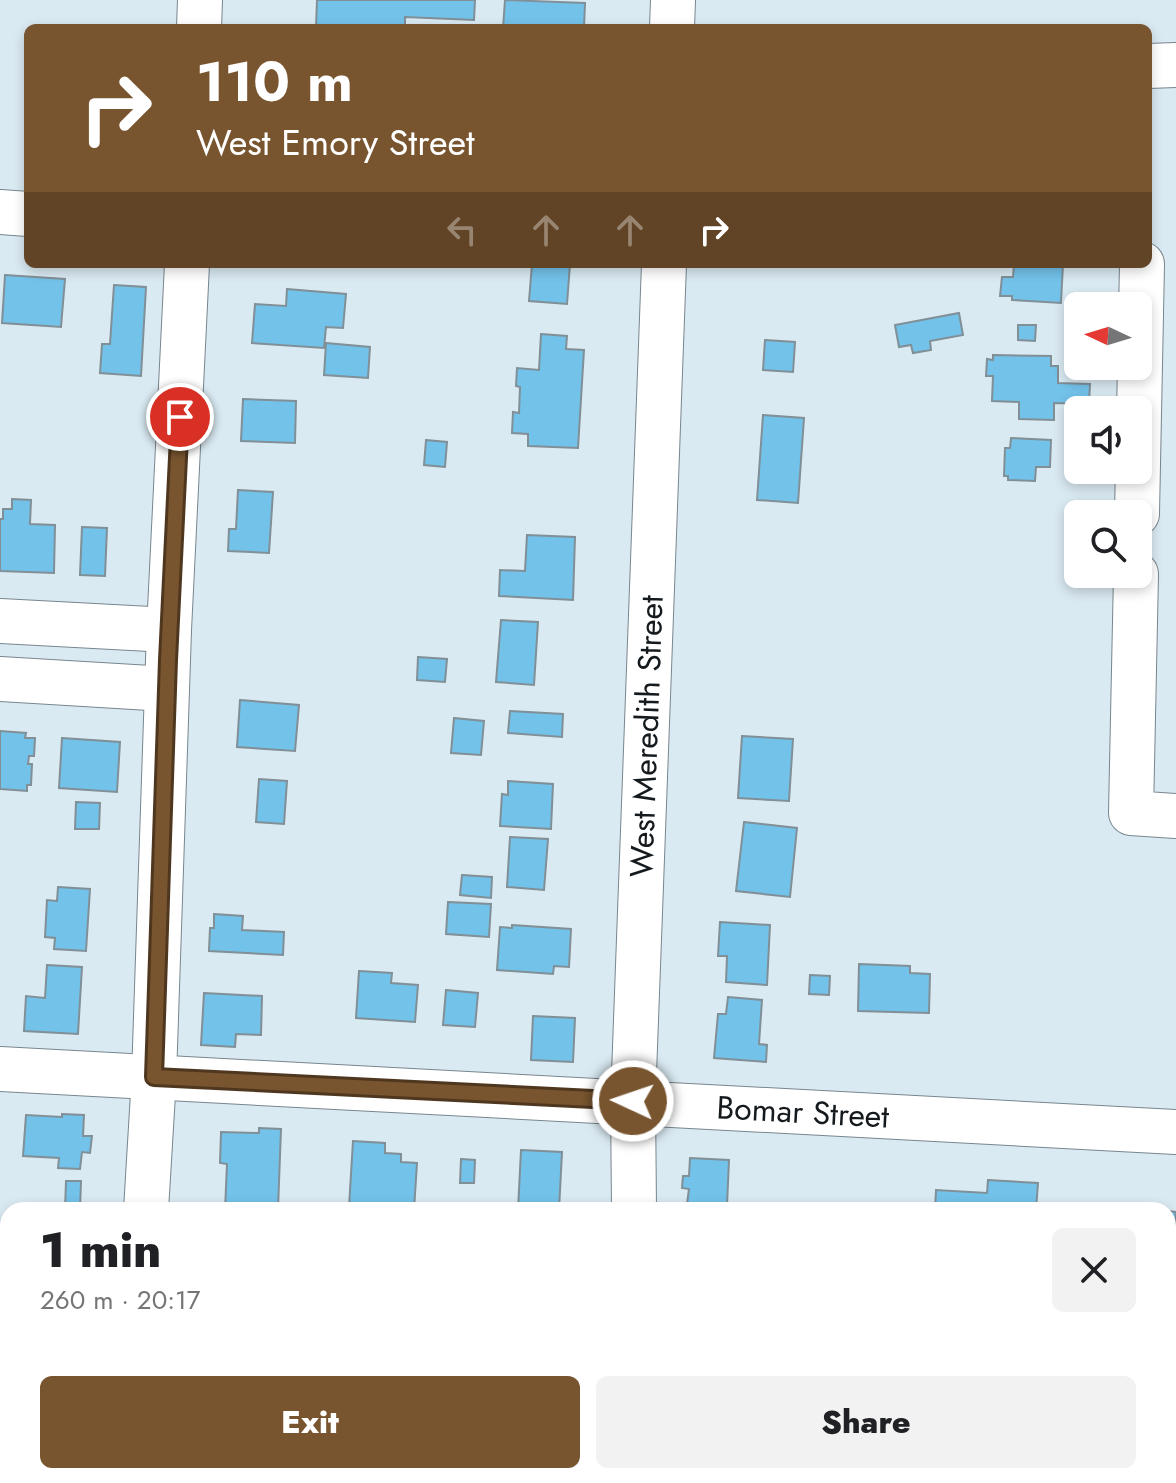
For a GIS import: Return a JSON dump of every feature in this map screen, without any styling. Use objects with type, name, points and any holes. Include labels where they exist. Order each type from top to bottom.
[{"type":"street","points":[[199,24],[200,0]]},
{"type":"street","points":[[672,24],[673,0]]},
{"type":"street","points":[[1152,66],[1176,65]]},
{"type":"street","points":[[0,212],[24,214]]},
{"type":"street","points":[[146,1202],[187,268]]},
{"type":"street","name":"West Meredith Street","points":[[634,1202],[633,1101],[664,268]]},
{"type":"street","points":[[1137,500],[1142,268]]},
{"type":"street","points":[[1136,588],[1131,813],[1176,816]]},
{"type":"street","points":[[0,621],[169,630]]},
{"type":"street","points":[[0,679],[167,689]]},
{"type":"street","name":"Bomar Street","points":[[0,1069],[1176,1132]]},
{"type":"building","points":[[317,0],[475,0],[474,20],[405,17],[405,24],[316,24]]},
{"type":"building","points":[[505,0],[585,3],[584,24],[503,24]]},
{"type":"building","points":[[532,268],[570,268],[567,304],[529,301]]},
{"type":"building","points":[[1014,268],[1063,268],[1061,303],[1012,300],[1012,296],[1000,296],[1002,277],[1013,277]]},
{"type":"building","points":[[5,275],[65,279],[61,327],[2,323]]},
{"type":"building","points":[[114,285],[146,287],[141,376],[100,373],[102,344],[110,344]]},
{"type":"building","points":[[287,289],[346,294],[343,328],[326,327],[324,348],[252,343],[255,304],[286,306]]},
{"type":"building","points":[[959,313],[963,335],[930,341],[931,350],[913,353],[911,345],[899,347],[895,325]]},
{"type":"building","points":[[1018,325],[1036,325],[1035,341],[1018,340]]},
{"type":"building","points":[[541,334],[567,336],[566,349],[584,350],[578,448],[528,446],[528,434],[512,433],[513,412],[519,413],[517,368],[539,370]]},
{"type":"building","points":[[765,340],[795,342],[793,372],[763,370]]},
{"type":"building","points":[[326,343],[370,347],[368,378],[324,375]]},
{"type":"building","points":[[993,355],[1051,356],[1051,366],[1058,366],[1058,383],[1090,384],[1089,396],[1064,396],[1064,403],[1054,403],[1054,420],[1019,419],[1019,402],[992,401],[993,376],[986,376],[987,359],[993,360]]},
{"type":"building","points":[[243,399],[296,401],[295,443],[241,441]]},
{"type":"building","points":[[763,415],[804,418],[798,503],[757,500]]},
{"type":"building","points":[[1011,438],[1051,440],[1050,467],[1036,467],[1035,481],[1008,480],[1008,476],[1004,476],[1005,448],[1010,448]]},
{"type":"building","points":[[426,440],[447,442],[445,467],[424,465]]},
{"type":"building","points":[[238,490],[273,492],[269,553],[228,551],[229,529],[236,529]]},
{"type":"building","points":[[12,499],[31,500],[30,524],[55,525],[54,573],[0,571],[0,519],[3,519],[3,509],[12,509]]},
{"type":"building","points":[[82,527],[107,528],[105,576],[80,575]]},
{"type":"building","points":[[527,535],[575,537],[573,600],[499,596],[500,570],[525,571]]},
{"type":"building","points":[[501,620],[538,622],[534,685],[496,682]]},
{"type":"building","points":[[418,657],[447,659],[445,682],[417,680]]},
{"type":"building","points":[[240,700],[299,705],[295,751],[237,747]]},
{"type":"building","points":[[510,711],[563,714],[562,737],[508,733]]},
{"type":"building","points":[[454,718],[484,721],[481,755],[451,753]]},
{"type":"building","points":[[0,731],[26,733],[25,738],[35,738],[34,756],[29,756],[28,764],[32,764],[31,785],[27,785],[27,791],[0,789]]},
{"type":"building","points":[[742,736],[793,739],[789,801],[738,798]]},
{"type":"building","points":[[62,738],[120,742],[117,792],[59,788]]},
{"type":"building","points":[[259,779],[287,781],[284,824],[256,822]]},
{"type":"building","points":[[508,781],[553,784],[551,829],[500,826],[502,794],[508,795]]},
{"type":"building","points":[[76,802],[100,803],[99,829],[75,829]]},
{"type":"building","points":[[744,822],[797,828],[790,897],[736,891]]},
{"type":"building","points":[[510,837],[548,839],[544,890],[507,887]]},
{"type":"building","points":[[462,875],[492,877],[491,898],[460,895]]},
{"type":"building","points":[[58,887],[90,889],[86,951],[54,949],[55,938],[45,937],[47,900],[57,901]]},
{"type":"building","points":[[448,902],[491,904],[489,937],[446,934]]},
{"type":"building","points":[[214,914],[243,916],[242,930],[284,932],[283,955],[209,951]]},
{"type":"building","points":[[720,922],[770,925],[767,985],[726,982],[727,956],[718,956]]},
{"type":"building","points":[[512,925],[571,929],[569,967],[554,966],[553,974],[497,970],[500,927],[512,928]]},
{"type":"building","points":[[859,964],[910,966],[910,973],[930,974],[929,1013],[858,1011]]},
{"type":"building","points":[[47,965],[82,967],[78,1034],[24,1031],[26,996],[45,998]]},
{"type":"building","points":[[359,971],[392,973],[391,983],[418,985],[415,1022],[356,1018]]},
{"type":"building","points":[[810,975],[830,976],[829,995],[809,994]]},
{"type":"building","points":[[446,990],[478,993],[475,1027],[443,1025]]},
{"type":"building","points":[[204,993],[262,996],[261,1035],[236,1034],[235,1047],[201,1045]]},
{"type":"building","points":[[728,997],[762,1000],[759,1044],[767,1045],[766,1062],[714,1058],[718,1014],[726,1014]]},
{"type":"building","points":[[533,1016],[575,1018],[573,1062],[531,1060]]},
{"type":"building","points":[[62,1114],[84,1115],[83,1136],[92,1136],[90,1153],[82,1152],[80,1169],[58,1168],[59,1158],[23,1156],[26,1115],[62,1117]]},
{"type":"building","points":[[259,1128],[281,1129],[278,1202],[225,1202],[227,1164],[220,1163],[221,1132],[259,1133]]},
{"type":"building","points":[[353,1141],[385,1143],[385,1153],[401,1154],[401,1162],[417,1163],[415,1202],[349,1202]]},
{"type":"building","points":[[521,1150],[562,1152],[559,1202],[518,1202]]},
{"type":"building","points":[[690,1158],[729,1160],[727,1202],[687,1202],[689,1189],[682,1188],[683,1176],[689,1176]]},
{"type":"building","points":[[461,1159],[475,1160],[474,1183],[460,1183]]},
{"type":"building","points":[[988,1180],[1038,1183],[1037,1202],[935,1202],[936,1190],[987,1193]]},
{"type":"building","points":[[66,1181],[81,1181],[80,1202],[65,1202]]},
{"type":"route","points":[[180,417],[168,660],[154,1077],[633,1101]]}]
